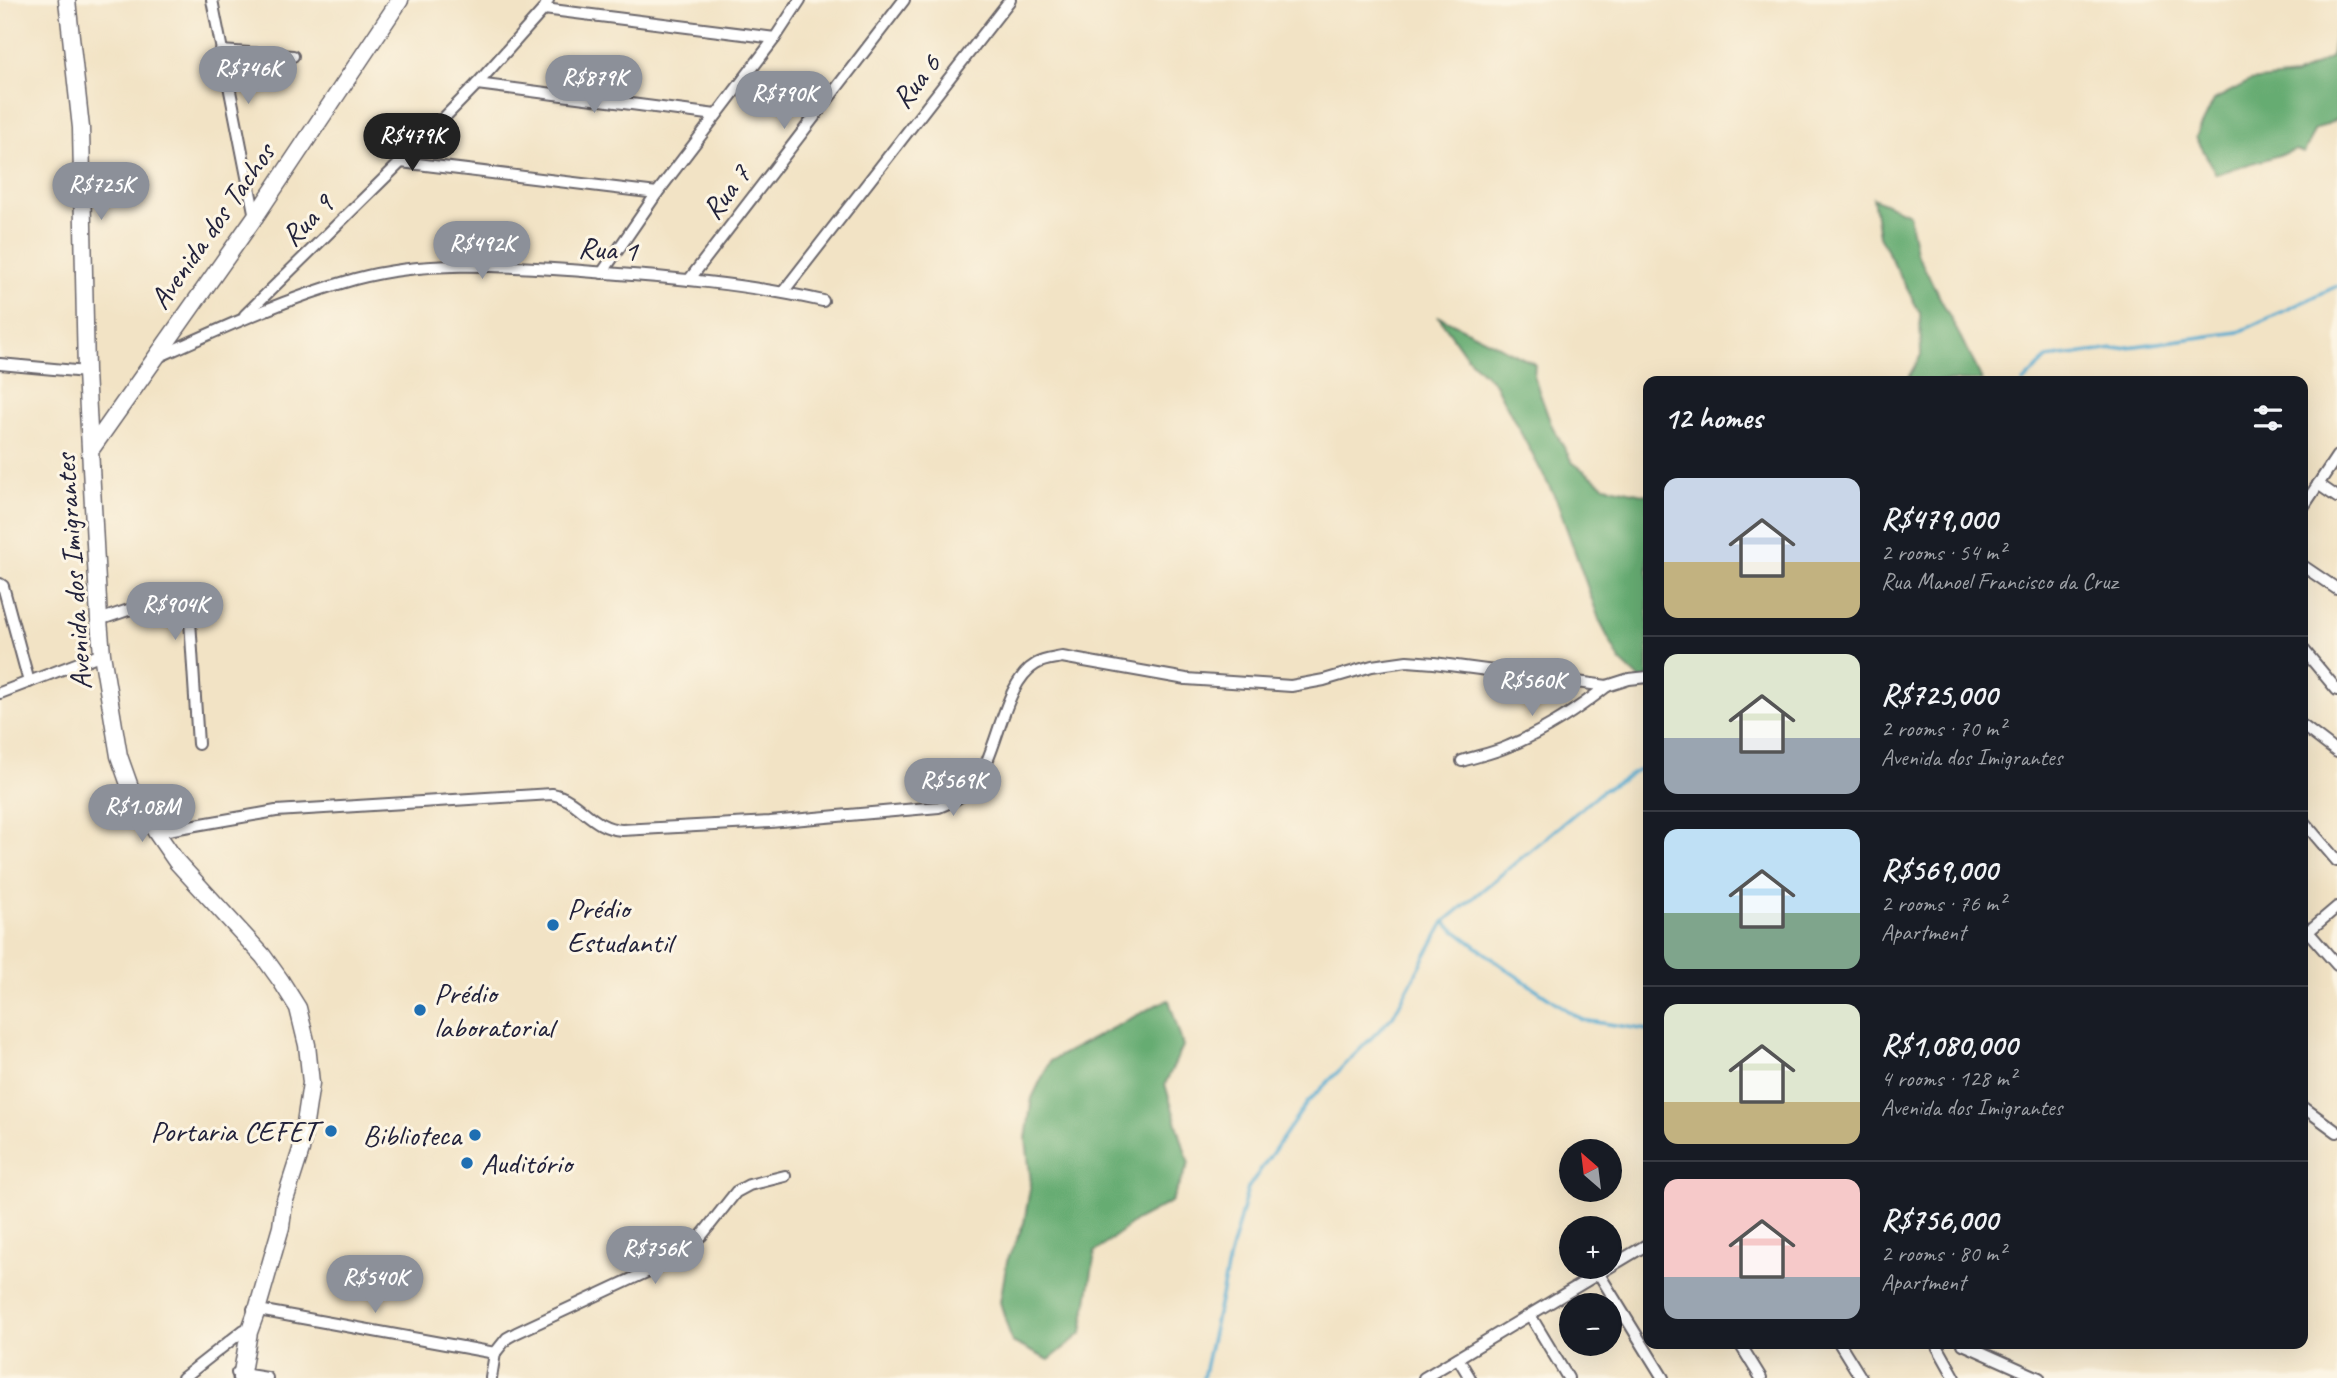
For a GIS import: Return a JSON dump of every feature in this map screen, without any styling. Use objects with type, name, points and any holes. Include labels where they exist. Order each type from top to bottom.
[{"type":"main road","name":"Avenida dos Imigrantes","points":[[67,0],[81,128],[86,372],[99,620],[119,756],[130,787],[176,861],[263,956],[298,1007],[307,1045],[311,1083],[301,1150],[284,1203],[281,1227],[246,1331],[237,1375]]},
{"type":"main road","name":"Avenida dos Tachos","points":[[92,448],[255,217],[400,0]]},
{"type":"street","points":[[212,0],[255,217]]},
{"type":"street","points":[[602,273],[657,193],[775,38],[800,0]]},
{"type":"street","name":"Rua 7","points":[[689,280],[904,0]]},
{"type":"street","name":"Rua 6","points":[[783,292],[1010,0]]},
{"type":"street","points":[[546,4],[775,38]]},
{"type":"street","name":"Rua 9","points":[[241,320],[477,84],[546,4]]},
{"type":"street","points":[[221,51],[293,55]]},
{"type":"street","points":[[477,84],[716,115]]},
{"type":"street","points":[[401,162],[657,193]]},
{"type":"street","name":"Rua 1","points":[[152,360],[241,320],[356,278],[403,270],[488,265],[602,273],[689,280],[783,292],[823,302]]},
{"type":"street","points":[[0,364],[86,372]]},
{"type":"street","points":[[2308,499],[2337,456]]},
{"type":"street","points":[[2318,484],[2337,498]]},
{"type":"street","points":[[2308,569],[2337,589]]},
{"type":"street","points":[[0,584],[3,586],[29,682]]},
{"type":"street","points":[[99,620],[172,595],[179,594],[186,598],[189,605],[198,744]]},
{"type":"street","points":[[0,693],[102,654]]},
{"type":"street","points":[[2308,655],[2337,690]]},
{"type":"street","points":[[156,832],[276,811],[552,794],[560,796],[599,825],[610,829],[770,822],[939,807],[958,799],[973,786],[985,765],[1010,698],[1028,670],[1046,660],[1062,657],[1186,679],[1291,686],[1372,666],[1407,661],[1607,686]]},
{"type":"street","points":[[1462,761],[1507,747],[1540,731],[1578,709],[1607,686],[1629,678],[1643,677]]},
{"type":"street","points":[[2308,730],[2335,749]]},
{"type":"street","points":[[2308,827],[2337,861]]},
{"type":"street","points":[[2308,929],[2337,907]]},
{"type":"street","points":[[2308,934],[2337,965]]},
{"type":"street","points":[[2308,1111],[2337,1132]]},
{"type":"street","points":[[491,1378],[495,1353],[507,1338],[666,1263],[702,1235],[736,1192],[749,1185],[785,1176]]},
{"type":"street","points":[[1622,1260],[1643,1247]]},
{"type":"street","points":[[1424,1378],[1591,1279]]},
{"type":"street","points":[[1602,1279],[1643,1346]]},
{"type":"street","points":[[253,1309],[495,1353]]},
{"type":"street","points":[[1530,1315],[1568,1378]]},
{"type":"street","points":[[183,1378],[246,1331]]},
{"type":"street","points":[[1645,1349],[1663,1378]]},
{"type":"street","points":[[1743,1349],[1761,1378]]},
{"type":"street","points":[[1843,1349],[1861,1378]]},
{"type":"street","points":[[1939,1349],[1955,1378]]},
{"type":"street","points":[[1974,1349],[2039,1378]]},
{"type":"street","points":[[1458,1358],[1470,1378]]},
{"type":"street","points":[[202,1378],[203,1362]]},
{"type":"street","points":[[237,1375],[267,1378]]},
{"type":"green space","points":[[2335,32],[2337,119],[2314,131],[2304,153],[2296,150],[2216,174],[2196,137],[2214,100],[2250,81],[2295,76],[2331,57]]},
{"type":"green space","points":[[1873,198],[1909,214],[1916,252],[1980,376],[1909,376],[1921,355],[1920,313],[1879,236]]},
{"type":"green space","points":[[1438,316],[1535,364],[1534,377],[1551,424],[1572,462],[1605,486],[1643,494],[1643,682],[1620,661],[1600,622],[1556,499],[1495,384],[1467,357]]},
{"type":"green space","points":[[1169,1000],[1183,1046],[1165,1084],[1189,1164],[1171,1202],[1135,1221],[1095,1252],[1082,1333],[1049,1360],[1012,1342],[1000,1302],[1007,1261],[1024,1223],[1031,1183],[1026,1139],[1032,1098],[1050,1061]]},
{"type":"waterway","points":[[2029,376],[2047,358],[2239,332],[2337,286]]},
{"type":"waterway","points":[[1203,1378],[1248,1188],[1307,1103],[1393,1016],[1444,922],[1602,791],[1643,768]]},
{"type":"waterway","points":[[1445,923],[1509,971],[1582,1020],[1643,1029]]},
{"type":"place","name":"Prédio Estudantil","points":[[553,925]]},
{"type":"place","name":"Prédio laboratorial","points":[[420,1010]]},
{"type":"place","name":"Portaria CEFET","points":[[331,1131]]},
{"type":"place","name":"Biblioteca","points":[[475,1135]]},
{"type":"place","name":"Auditório","points":[[467,1163]]}]
